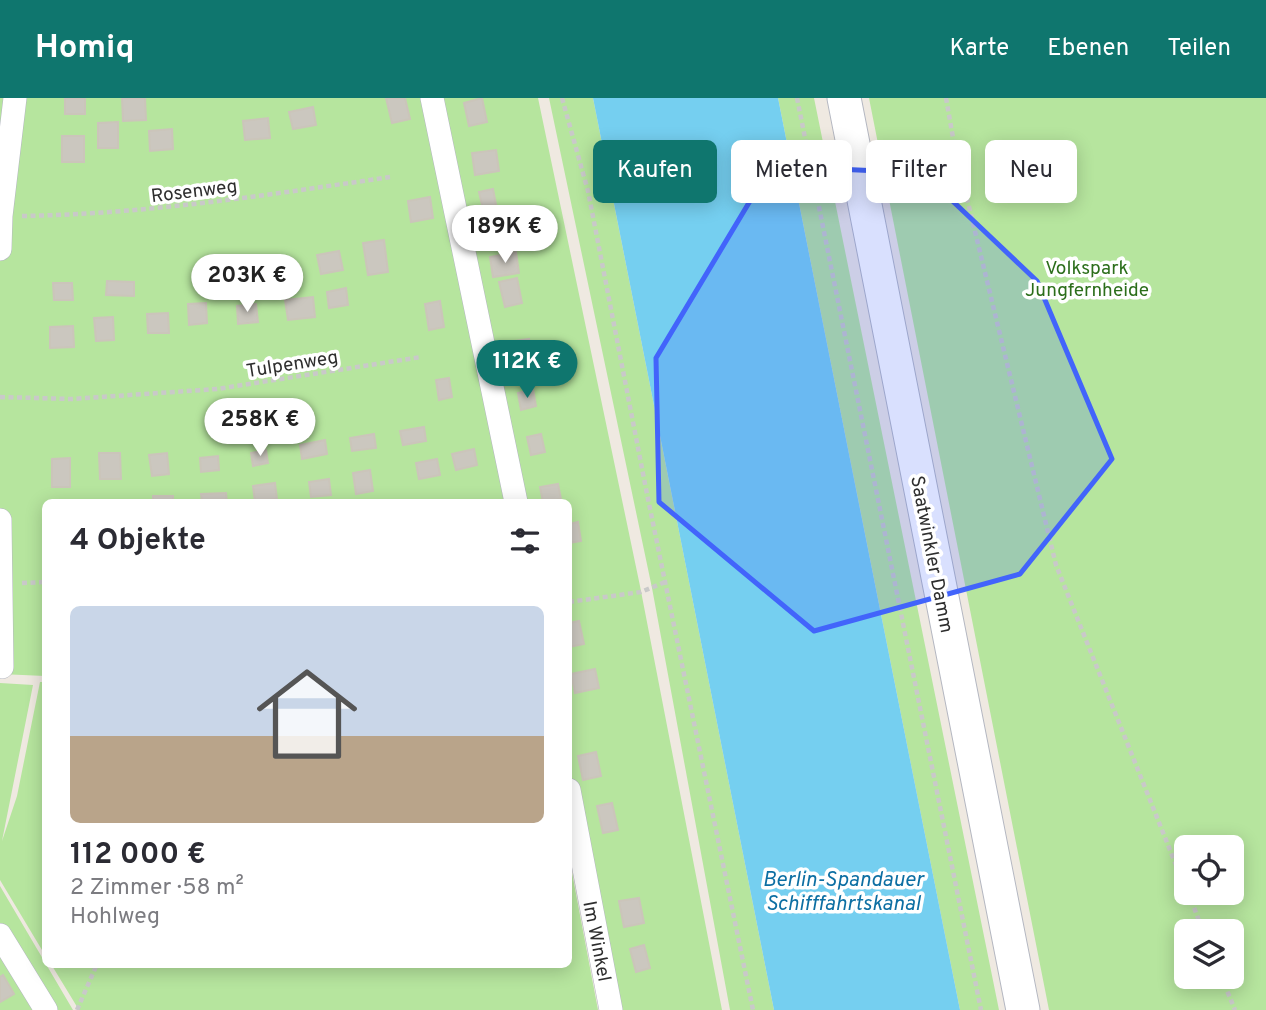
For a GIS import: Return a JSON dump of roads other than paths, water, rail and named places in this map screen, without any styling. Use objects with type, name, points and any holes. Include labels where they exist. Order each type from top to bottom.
[{"type":"main road","name":"Saatwinkler Damm","points":[[844,98],[1023,1010]]},
{"type":"street","points":[[0,249],[1,216],[15,98]]},
{"type":"street","points":[[432,98],[515,499]]},
{"type":"street","points":[[0,520],[2,667]]},
{"type":"street","name":"Im Winkel","points":[[572,806],[611,1010]]},
{"type":"street","points":[[0,935],[46,1010]]},
{"type":"water","name":"Berlin-Spandauer Schifffahrtskanal","points":[[593,98],[778,98],[786,140],[731,140],[731,203],[799,203],[960,1010],[774,1010],[614,203],[717,203],[717,140],[601,140]]},
{"type":"park label","name":"Volkspark Jungfernheide","points":[[1087,278]]}]
